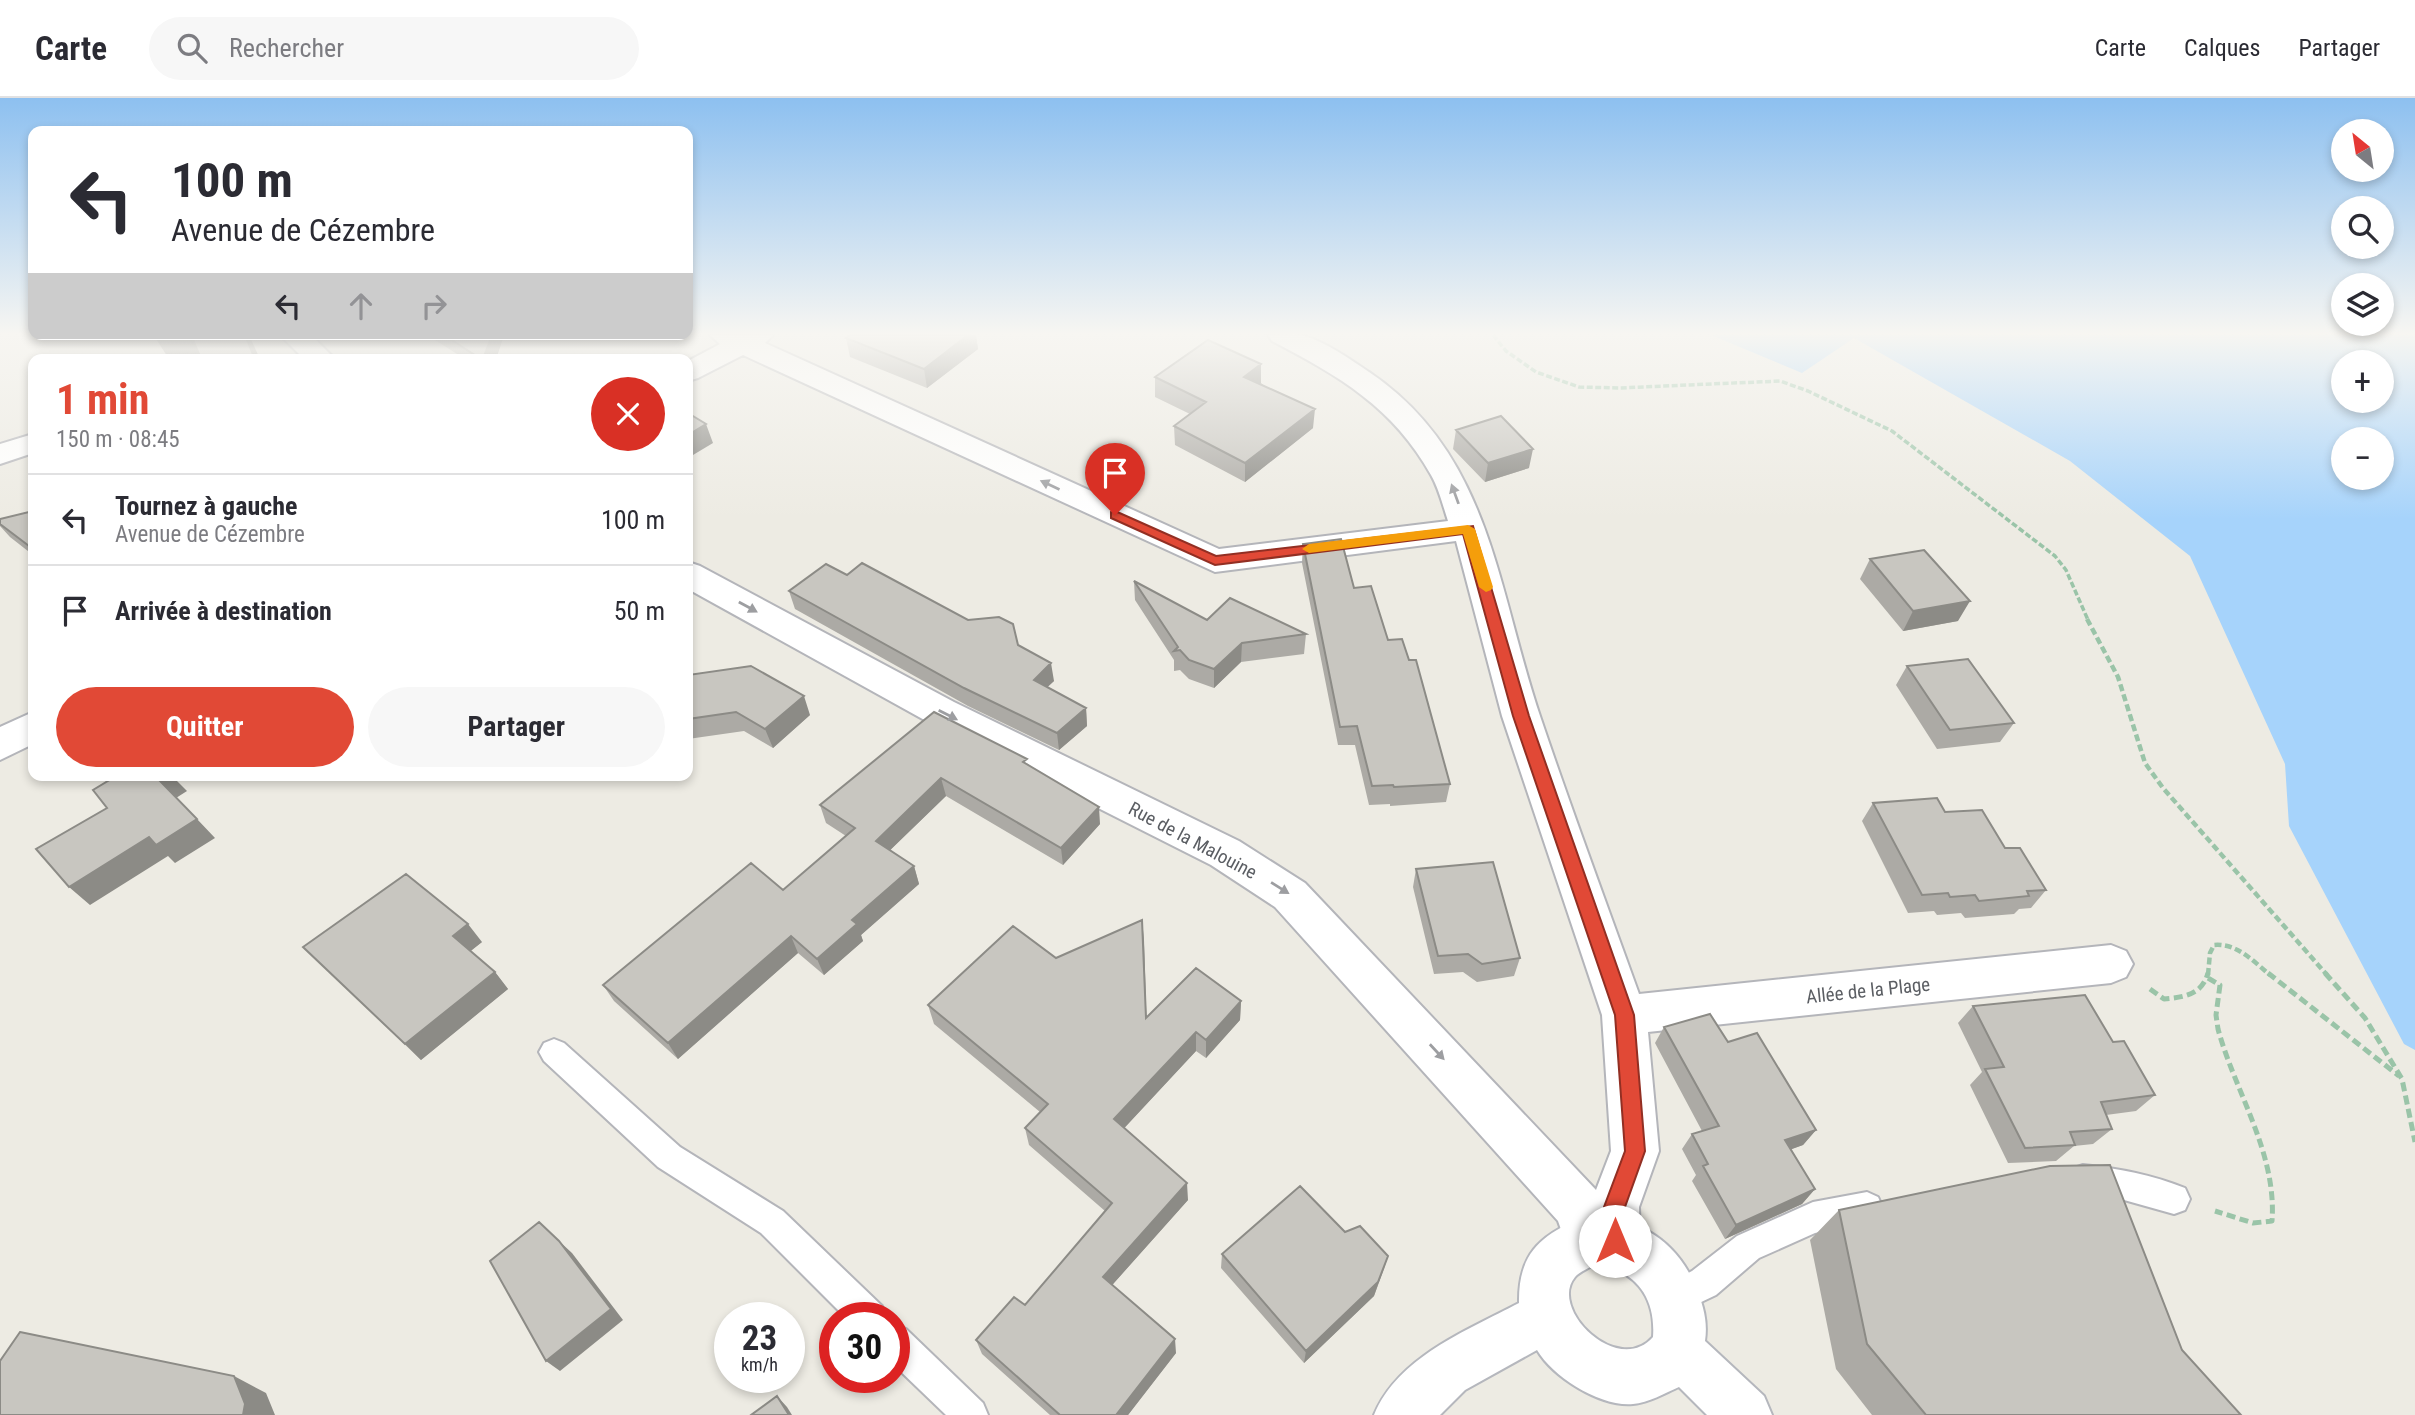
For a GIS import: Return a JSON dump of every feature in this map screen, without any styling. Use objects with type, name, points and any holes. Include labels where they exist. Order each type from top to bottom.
[{"type":"street","points":[[866,396],[1215,561],[1468,529]]},
{"type":"street","points":[[1384,396],[1416,426],[1448,477],[1468,529],[1521,716],[1625,1015],[1635,1151],[1602,1241]]},
{"type":"street","points":[[0,454],[28,445]]},
{"type":"street","name":"Rue de la Malouine","points":[[693,577],[941,712],[1225,853],[1290,895],[1578,1207],[1602,1241]]},
{"type":"street","points":[[0,745],[28,729]]},
{"type":"street","name":"Allée de la Plage","points":[[1625,1015],[2112,964]]},
{"type":"street","points":[[1602,1241],[1652,1262],[1666,1278],[1676,1298],[1680,1316],[1675,1351],[1661,1368],[1641,1378],[1619,1380],[1594,1374],[1573,1360],[1556,1340],[1545,1317],[1542,1295],[1546,1275],[1556,1258],[1570,1246],[1602,1241]]},
{"type":"street","points":[[1401,1415],[1446,1371],[1545,1317]]},
{"type":"street","points":[[1675,1351],[1701,1371],[1745,1415]]},
{"type":"lane","points":[[554,1052],[669,1157],[772,1222],[854,1302]]},
{"type":"lane","points":[[2049,1178],[2117,1183],[2174,1199]]},
{"type":"lane","points":[[1676,1298],[1704,1283],[1748,1247],[1813,1218],[1893,1203]]},
{"type":"lane","points":[[910,1356],[971,1415]]},
{"type":"path","points":[[1819,396],[1892,431],[2054,556],[2066,570],[2082,610],[2118,677],[2145,762],[2163,788],[2365,1018],[2402,1079],[2415,1142]]},
{"type":"path","points":[[2164,999],[2186,997],[2200,990],[2208,978],[2207,962],[2214,945],[2224,944],[2239,950],[2402,1079]]},
{"type":"path","points":[[2208,978],[2220,985],[2222,998],[2216,1014],[2220,1037],[2258,1139],[2276,1206],[2272,1221],[2253,1223]]},
{"type":"water","points":[[1957,396],[2331,396],[2331,413],[2394,413],[2394,396],[2415,396],[2415,1050],[2404,1044],[2289,826],[2285,764],[2190,556],[2070,461]]},
{"type":"building","points":[[1195,396],[1287,396],[1315,409],[1245,463],[1174,426],[1206,402]]},
{"type":"building","points":[[693,416],[706,424],[693,432]]},
{"type":"building","points":[[1501,416],[1533,449],[1488,463],[1456,430]]},
{"type":"building","points":[[28,512],[28,545],[0,524],[0,519]]},
{"type":"building","points":[[1341,539],[1354,588],[1371,586],[1388,640],[1402,639],[1409,660],[1416,660],[1450,784],[1372,786],[1357,726],[1340,727],[1303,544]]},
{"type":"building","points":[[1924,550],[1970,601],[1913,611],[1870,559]]},
{"type":"building","points":[[862,563],[968,620],[999,617],[1013,624],[1018,645],[1051,663],[1034,680],[1086,708],[1057,733],[964,688],[789,591],[826,564],[847,575]]},
{"type":"building","points":[[1134,581],[1207,620],[1230,598],[1306,634],[1242,643],[1214,669],[1189,660],[1180,650],[1174,651],[1178,647]]},
{"type":"building","points":[[1968,659],[2014,723],[1950,730],[1907,666]]},
{"type":"building","points":[[751,666],[804,696],[765,729],[736,712],[693,718],[693,674]]},
{"type":"building","points":[[934,712],[1027,759],[1023,762],[1099,807],[1061,848],[941,778],[876,841],[914,866],[852,920],[857,924],[817,959],[791,936],[668,1043],[603,985],[751,863],[783,890],[855,828],[820,805]]},
{"type":"building","points":[[108,781],[160,781],[197,819],[156,845],[149,837],[69,887],[36,849],[107,808],[93,790]]},
{"type":"building","points":[[1937,798],[1945,812],[1982,810],[2005,848],[2020,848],[2046,890],[2027,891],[2029,896],[1979,901],[1975,895],[1922,895],[1873,803]]},
{"type":"building","points":[[1493,862],[1520,958],[1482,964],[1468,954],[1438,956],[1416,869]]},
{"type":"building","points":[[406,874],[468,924],[453,936],[495,972],[405,1044],[303,947]]},
{"type":"building","points":[[1142,920],[1146,1018],[1196,968],[1241,1001],[1206,1040],[1196,1032],[1114,1119],[1187,1183],[1103,1277],[1175,1339],[1116,1415],[1060,1415],[976,1340],[1014,1297],[1025,1305],[1112,1203],[1025,1128],[1048,1104],[928,1005],[1013,926],[1056,958]]},
{"type":"building","points":[[2085,995],[2113,1042],[2124,1041],[2155,1095],[2101,1102],[2112,1129],[2070,1132],[2075,1145],[2025,1148],[1985,1069],[2004,1067],[1973,1006]]},
{"type":"building","points":[[1710,1014],[1728,1042],[1757,1033],[1816,1130],[1785,1140],[1815,1189],[1736,1225],[1703,1166],[1708,1164],[1692,1134],[1719,1126],[1664,1027]]},
{"type":"building","points":[[2110,1165],[2182,1350],[2241,1415],[1926,1415],[1867,1344],[1839,1210],[2050,1166]]},
{"type":"building","points":[[1300,1186],[1345,1232],[1360,1226],[1388,1256],[1378,1282],[1306,1351],[1222,1254]]},
{"type":"building","points":[[539,1222],[559,1241],[611,1309],[546,1361],[490,1261]]},
{"type":"building","points":[[20,1332],[234,1376],[245,1404],[243,1415],[0,1415],[0,1361]]},
{"type":"building","points":[[777,1396],[789,1415],[751,1415]]},
{"type":"slow traffic","points":[[1309,549],[1468,529],[1486,587]]},
{"type":"route","points":[[1115,515],[1215,561],[1468,529],[1521,716],[1625,1015],[1635,1151],[1614,1207],[1615,1241]]}]
